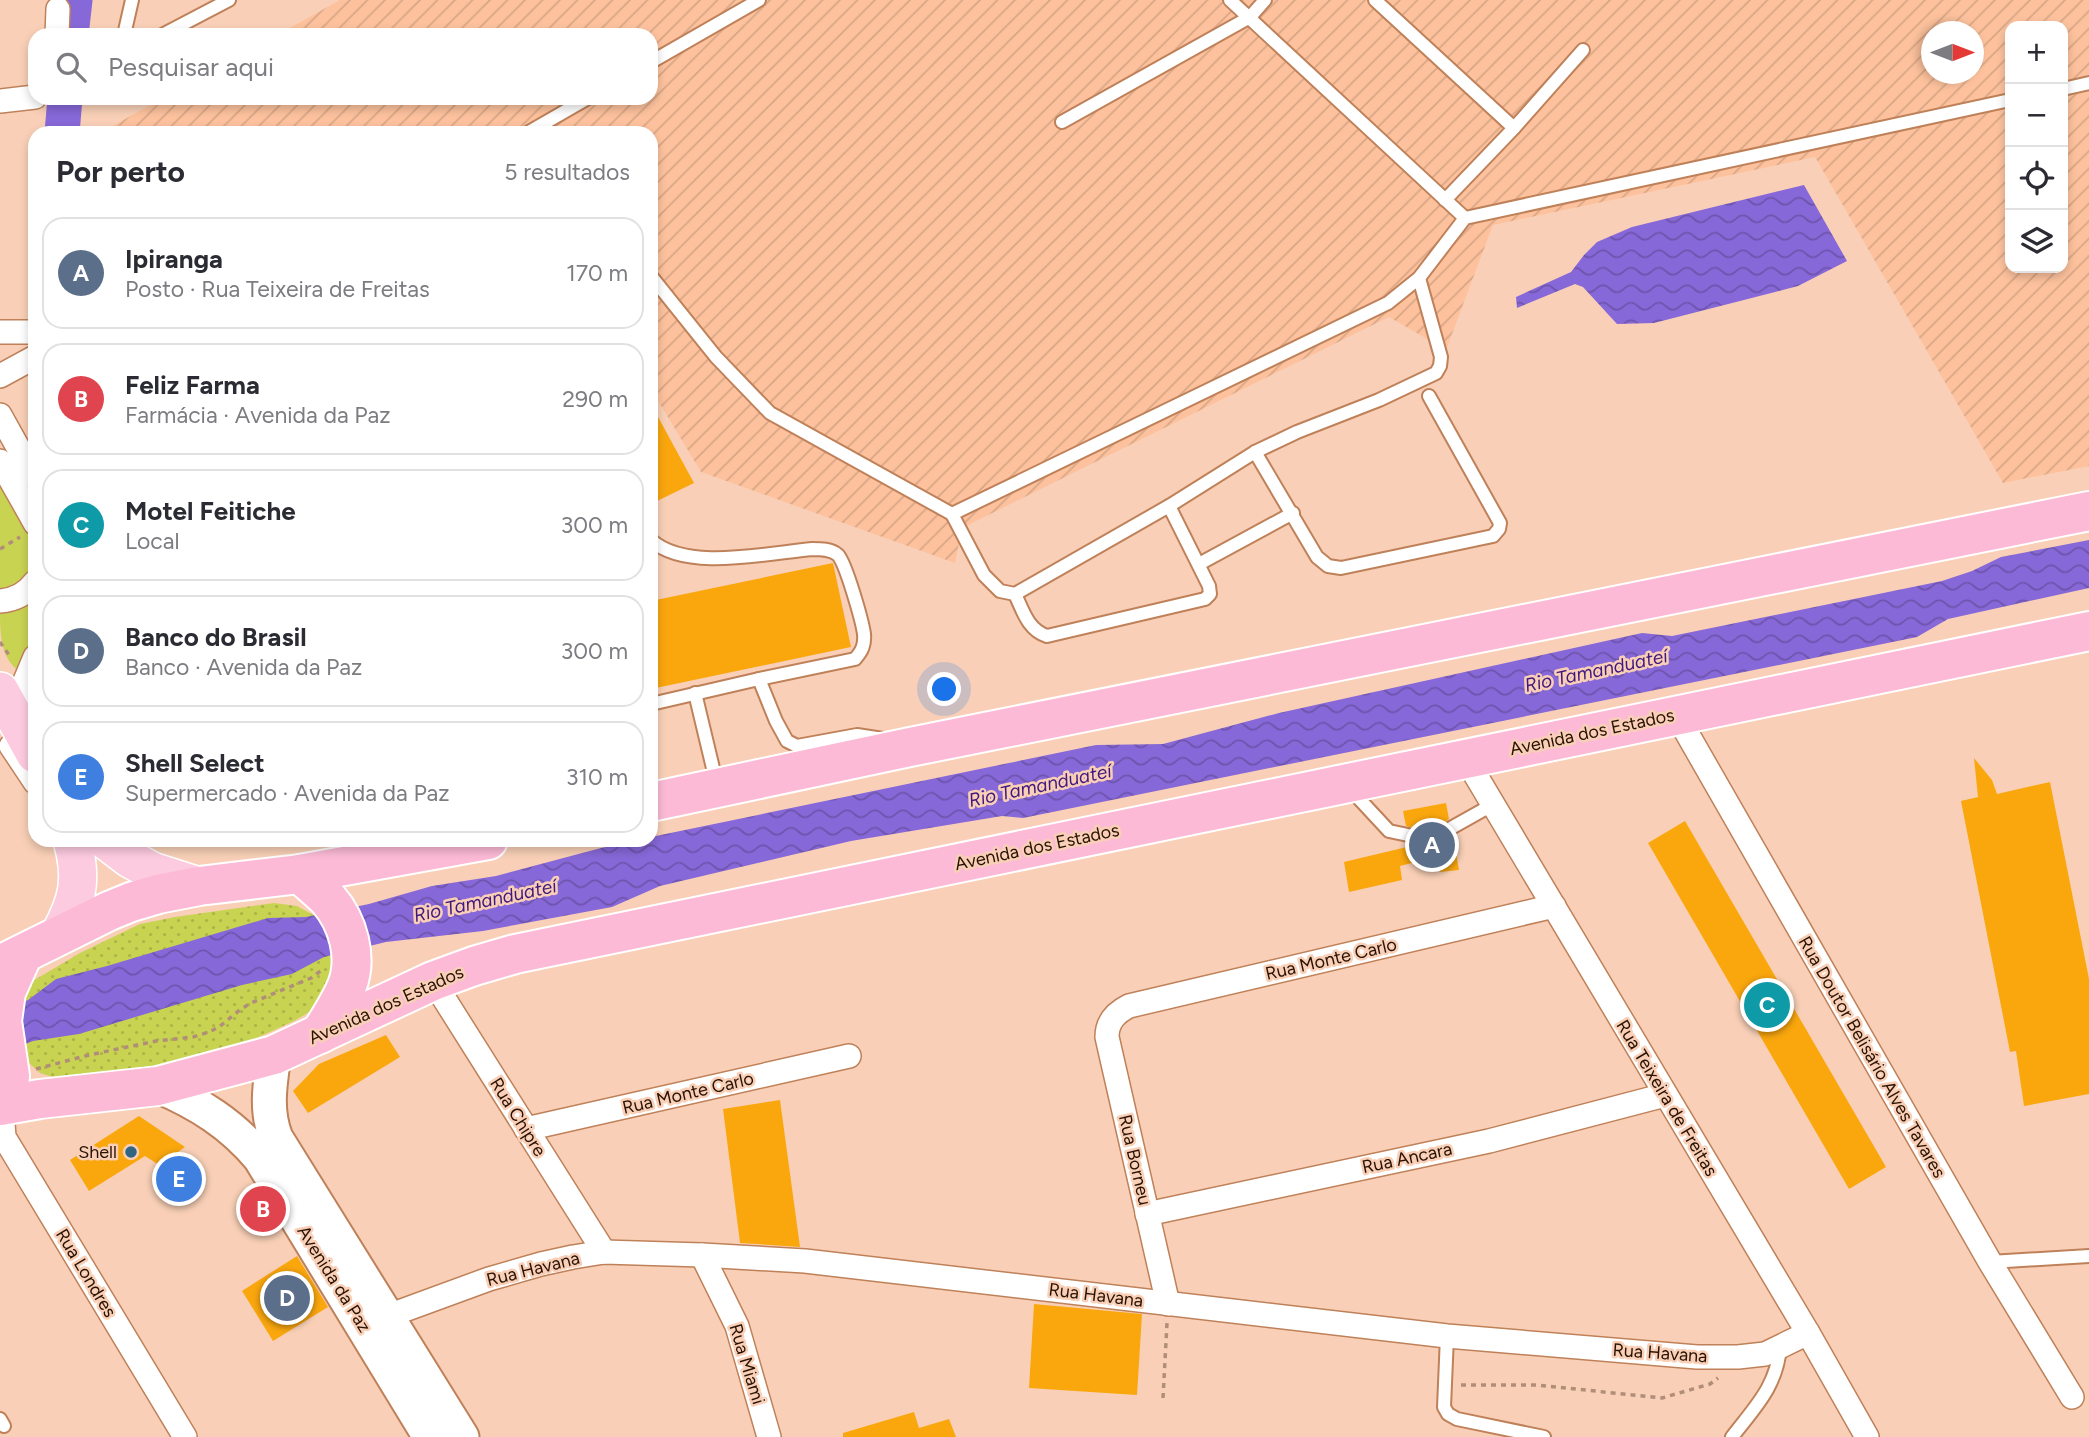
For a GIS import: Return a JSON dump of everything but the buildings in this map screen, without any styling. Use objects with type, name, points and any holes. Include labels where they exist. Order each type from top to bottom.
[{"type":"highway","points":[[658,800],[910,747],[2089,511]]},
{"type":"highway","name":"Avenida dos Estados","points":[[6,1087],[40,1099],[158,1086],[274,1055],[433,981],[515,954],[2089,631]]},
{"type":"highway","points":[[6,1087],[2,1021],[11,979],[11,959],[131,902],[158,894],[199,886],[300,874],[449,847]]},
{"type":"highway","points":[[300,874],[335,909],[344,923],[349,939],[348,983],[339,1004],[320,1034]]},
{"type":"main road","points":[[5,713],[28,744]]},
{"type":"main road","points":[[59,935],[74,904],[78,883],[74,847]]},
{"type":"main road","points":[[114,847],[152,870],[199,886]]},
{"type":"main road","name":"Avenida da Paz","points":[[274,1055],[269,1107],[276,1138],[462,1437]]},
{"type":"main road","name":"Avenida da Paz","points":[[158,1086],[213,1114],[240,1135],[260,1158],[430,1437]]},
{"type":"street","points":[[57,28],[58,9]]},
{"type":"street","points":[[0,101],[28,98]]},
{"type":"street","points":[[0,332],[28,332]]},
{"type":"street","points":[[0,376],[28,361]]},
{"type":"street","points":[[0,415],[28,465]]},
{"type":"street","points":[[0,461],[28,522]]},
{"type":"street","points":[[0,601],[16,597],[28,590]]},
{"type":"street","points":[[28,674],[5,713],[28,766]]},
{"type":"street","name":"Rua Doutor Belisário Alves Tavares","points":[[1676,714],[1990,1262],[2072,1397]]},
{"type":"street","name":"Rua Teixeira de Freitas","points":[[1466,759],[1808,1333],[1867,1437]]},
{"type":"street","name":"Rua Monte Carlo","points":[[1113,1018],[1129,1006],[1554,906]]},
{"type":"street","name":"Rua Chipre","points":[[433,981],[604,1252]]},
{"type":"street","name":"Rua Borneu","points":[[1113,1018],[1107,1027],[1107,1037],[1168,1304]]},
{"type":"street","name":"Rua Monte Carlo","points":[[526,1129],[849,1056]]},
{"type":"street","name":"Rua Londres","points":[[6,1087],[4,1137],[175,1434]]},
{"type":"street","name":"Rua Ancara","points":[[1147,1214],[1489,1141],[1665,1095]]},
{"type":"street","name":"Rua Havana","points":[[388,1316],[510,1272],[604,1252],[805,1261],[1447,1336],[1697,1356],[1738,1357],[1765,1353],[1808,1333]]},
{"type":"street","name":"Rua Miami","points":[[702,1255],[737,1326],[769,1437]]},
{"type":"lane","points":[[126,28],[132,0]]},
{"type":"lane","points":[[175,28],[229,0]]},
{"type":"lane","points":[[658,58],[760,0]]},
{"type":"lane","points":[[1230,0],[1465,218]]},
{"type":"lane","points":[[1062,122],[1250,17],[1265,0]]},
{"type":"lane","points":[[1375,0],[1514,128]]},
{"type":"lane","points":[[1445,200],[1583,50]]},
{"type":"lane","points":[[2068,88],[2089,83]]},
{"type":"lane","points":[[952,514],[1388,303],[1419,278],[1465,218],[2005,101]]},
{"type":"lane","points":[[540,126],[576,105]]},
{"type":"lane","points":[[658,285],[716,358],[770,413],[952,514],[984,575],[1000,591],[1015,594],[1169,506],[1255,452],[1436,373],[1441,356],[1419,278]]},
{"type":"lane","points":[[1255,452],[1317,557],[1328,566],[1341,568],[1493,536],[1499,530],[1500,523],[1429,396]]},
{"type":"lane","points":[[1015,594],[1030,626],[1047,636],[1205,599],[1210,594],[1209,586],[1169,506]]},
{"type":"lane","points":[[1199,564],[1293,513]]},
{"type":"lane","points":[[658,547],[688,557],[713,559],[824,549],[836,553],[844,563],[864,635],[863,650],[856,659],[658,702]]},
{"type":"lane","points":[[759,679],[787,741],[797,746],[857,736],[875,736],[910,747]]},
{"type":"lane","points":[[695,693],[717,787]]},
{"type":"lane","points":[[1345,784],[1390,831],[1408,835]]},
{"type":"lane","points":[[1451,828],[1492,805]]},
{"type":"lane","points":[[1990,1262],[2089,1256]]},
{"type":"lane","points":[[1447,1336],[1444,1407],[1448,1414],[1457,1419],[1544,1437]]},
{"type":"lane","points":[[1732,1437],[1773,1380],[1780,1347]]},
{"type":"path","points":[[0,550],[28,531]]},
{"type":"path","points":[[6,1087],[89,1055],[156,1041],[193,1037],[219,1027],[241,1009],[311,978],[329,965],[350,963]]},
{"type":"path","points":[[1163,1398],[1168,1304]]},
{"type":"path","points":[[1445,1384],[1537,1385],[1662,1398],[1710,1384],[1732,1367],[1738,1357]]},
{"type":"shaded area","points":[[340,0],[2089,0],[2089,466],[2003,483],[1815,157],[1493,225],[1446,350],[1389,317],[962,528],[955,563],[701,472],[658,401],[658,126],[113,126],[150,105],[658,105],[658,28],[290,28]]},
{"type":"green space","points":[[0,480],[28,530],[28,574],[20,584],[0,593]]},
{"type":"green space","points":[[28,597],[28,654],[16,669],[4,649],[0,608]]},
{"type":"green space","points":[[274,903],[297,906],[317,917],[328,941],[335,964],[328,989],[313,1010],[239,1046],[179,1066],[62,1080],[40,1073],[28,1062],[15,1031],[31,982],[80,953],[140,924]]},
{"type":"water","points":[[1804,185],[1847,261],[1798,286],[1654,323],[1617,324],[1583,287],[1575,284],[1517,308],[1516,297],[1571,272],[1597,242],[1632,227]]},
{"type":"water","name":"Rio Tamanduateí","points":[[2089,540],[2089,588],[1948,619],[1917,637],[1023,818],[1002,816],[851,841],[660,886],[612,907],[483,931],[386,942],[324,957],[292,974],[242,985],[79,1034],[33,1041],[0,1054],[0,1012],[28,1000],[56,979],[268,918],[306,917],[369,904],[432,886],[496,876],[606,847],[658,847],[658,836],[1096,745],[1163,744],[1279,713],[1642,633],[1672,636],[1942,581],[2001,557]]},
{"type":"waterway","points":[[72,28],[75,0]]},
{"type":"waterway","points":[[63,126],[64,105]]},
{"type":"place","name":"Ipiranga","points":[[1432,845]]},
{"type":"place","name":"Motel Feitiche","points":[[1767,1005]]},
{"type":"place","name":"Shell","points":[[131,1152]]},
{"type":"place","name":"Shell Select","points":[[179,1179]]},
{"type":"place","name":"Feliz Farma","points":[[263,1209]]},
{"type":"place","name":"Banco do Brasil","points":[[287,1298]]}]
